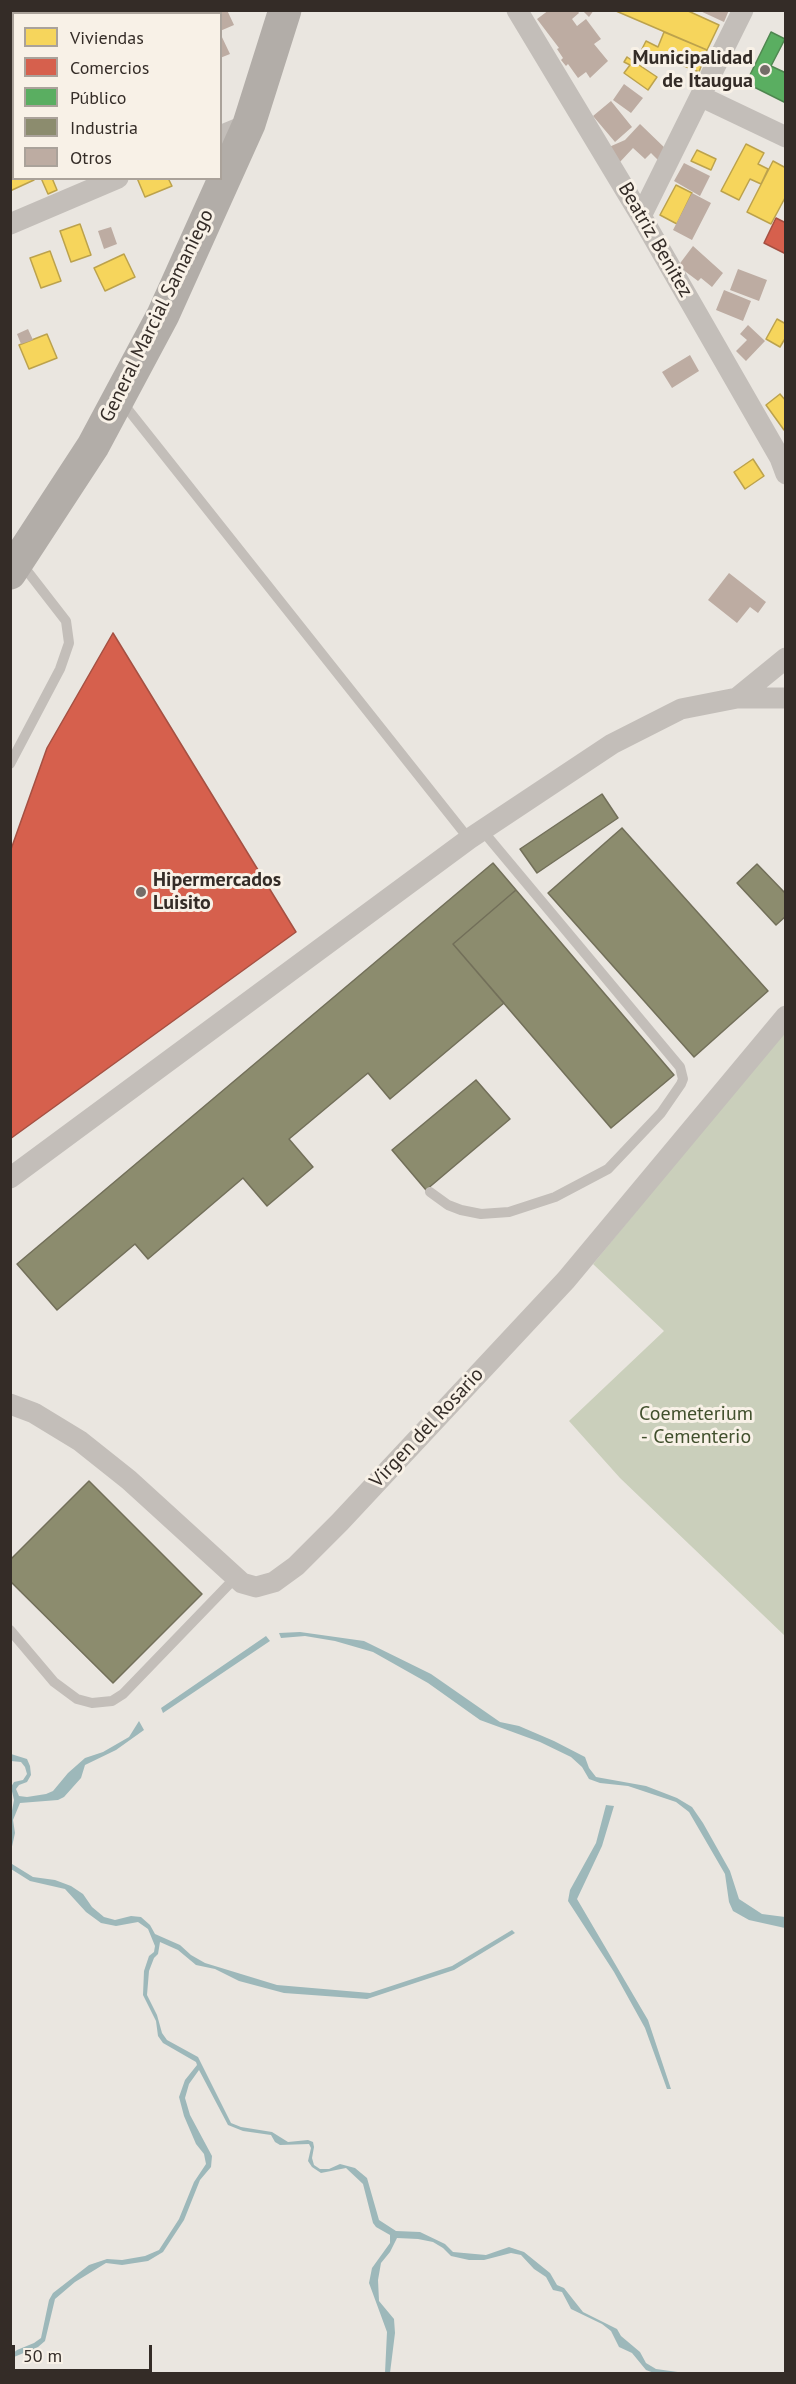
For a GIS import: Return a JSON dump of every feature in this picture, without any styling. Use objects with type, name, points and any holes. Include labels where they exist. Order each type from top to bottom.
[{"type":"main road","name":"General Marcial Samaniego","points":[[222,163],[285,10]]},
{"type":"main road","name":"General Marcial Samaniego","points":[[15,567],[93,446],[163,315],[216,180]]},
{"type":"street","name":"Beatriz Benitez","points":[[517,10],[784,460]]},
{"type":"street","points":[[641,216],[702,97],[743,10]]},
{"type":"street","points":[[702,97],[786,137]]},
{"type":"street","points":[[10,224],[113,180]]},
{"type":"street","points":[[737,698],[786,658]]},
{"type":"street","points":[[10,1179],[476,835],[612,744],[681,709],[737,698],[786,698]]},
{"type":"street","name":"Virgen del Rosario","points":[[10,1404],[34,1413],[80,1442],[129,1480],[236,1577],[250,1586],[265,1586],[274,1582],[296,1566],[340,1522],[566,1280],[786,1016]]},
{"type":"lane","points":[[118,398],[476,835],[680,1067],[683,1079],[681,1084],[661,1113],[608,1169],[555,1197],[509,1212],[481,1214],[461,1210],[430,1192]]},
{"type":"lane","points":[[10,764],[60,669],[69,644],[66,621],[15,567]]},
{"type":"lane","points":[[10,1630],[54,1682],[77,1699],[92,1703],[112,1701],[123,1694],[236,1577]]},
{"type":"green space","name":"Coemeterium - Cementerio","points":[[785,1029],[785,1636],[620,1478],[569,1421],[664,1331],[593,1264]]},
{"type":"water","points":[[300,1632],[364,1641],[431,1674],[500,1722],[519,1726],[585,1757],[596,1777],[646,1786],[677,1798],[692,1807],[730,1871],[739,1899],[762,1914],[785,1917],[785,1928],[749,1920],[733,1911],[729,1902],[725,1874],[689,1812],[676,1802],[628,1786],[600,1783],[589,1779],[582,1767],[571,1757],[540,1742],[480,1720],[428,1683],[373,1652],[335,1641],[305,1636],[281,1638],[279,1633]]},
{"type":"water","points":[[266,1636],[270,1641],[163,1713],[161,1708]]},
{"type":"water","points":[[139,1721],[144,1730],[116,1750],[85,1765],[81,1778],[64,1797],[58,1800],[20,1803],[13,1820],[15,1833],[11,1851],[11,1816],[14,1800],[11,1787],[14,1782],[23,1780],[27,1774],[21,1762],[11,1761],[11,1754],[27,1759],[30,1766],[31,1775],[27,1782],[16,1789],[19,1796],[46,1794],[53,1791],[85,1758],[103,1752],[129,1737]]},
{"type":"water","points":[[606,1805],[614,1806],[602,1846],[577,1899],[648,2020],[671,2089],[667,2089],[645,2028],[614,1972],[568,1901],[570,1890],[596,1843]]},
{"type":"water","points":[[10,1860],[12,1864],[33,1877],[55,1880],[71,1886],[83,1894],[92,1907],[104,1917],[115,1920],[131,1916],[141,1917],[150,1925],[155,1934],[180,1945],[205,1963],[277,1985],[370,1993],[452,1966],[512,1930],[515,1933],[454,1970],[367,1999],[284,1993],[239,1981],[215,1969],[196,1965],[178,1950],[160,1942],[158,1954],[149,1971],[147,1995],[167,2040],[198,2057],[231,2123],[272,2132],[288,2142],[308,2140],[313,2142],[312,2158],[314,2165],[320,2169],[329,2169],[340,2164],[355,2168],[367,2178],[379,2220],[396,2231],[420,2232],[445,2244],[453,2252],[486,2255],[509,2247],[524,2252],[550,2273],[557,2285],[564,2288],[583,2312],[617,2329],[621,2336],[640,2352],[646,2363],[656,2369],[685,2373],[654,2373],[646,2370],[632,2353],[619,2347],[611,2331],[571,2309],[562,2292],[553,2290],[546,2277],[534,2269],[521,2255],[511,2253],[484,2260],[469,2260],[451,2256],[433,2242],[397,2238],[381,2263],[378,2280],[379,2301],[394,2319],[395,2333],[390,2373],[385,2373],[387,2332],[369,2283],[372,2268],[390,2243],[390,2235],[373,2223],[363,2184],[346,2168],[321,2173],[312,2167],[308,2161],[311,2148],[309,2144],[280,2145],[271,2135],[243,2131],[228,2125],[199,2070],[189,2084],[185,2098],[190,2115],[212,2156],[211,2167],[200,2180],[184,2220],[163,2252],[148,2261],[122,2265],[106,2263],[75,2282],[55,2299],[45,2341],[38,2347],[14,2357],[11,2362],[11,2355],[17,2350],[41,2338],[49,2300],[53,2293],[89,2265],[107,2259],[122,2260],[145,2256],[159,2250],[179,2219],[194,2182],[206,2164],[204,2154],[196,2144],[184,2116],[179,2097],[185,2080],[197,2065],[196,2062],[163,2043],[158,2036],[156,2021],[143,1995],[144,1971],[155,1946],[148,1929],[138,1922],[116,1926],[101,1923],[86,1912],[65,1889],[30,1881],[11,1869]]},
{"type":"building: Viviendas","points":[[686,10],[719,25],[707,50],[616,11]]},
{"type":"building: Viviendas","points":[[664,32],[707,50],[699,72],[642,49],[646,41],[658,47]]},
{"type":"building: Viviendas","points":[[627,57],[657,77],[648,90],[624,73],[630,65],[624,62]]},
{"type":"building: Viviendas","points":[[12,130],[12,180],[34,180],[10,191]]},
{"type":"building: Viviendas","points":[[746,144],[764,153],[758,164],[768,169],[761,184],[750,179],[739,200],[721,191]]},
{"type":"building: Viviendas","points":[[697,150],[716,159],[711,170],[691,161]]},
{"type":"building: Viviendas","points":[[773,161],[786,168],[786,196],[771,224],[747,212]]},
{"type":"building: Viviendas","points":[[42,180],[53,180],[57,190],[48,194]]},
{"type":"building: Viviendas","points":[[138,180],[169,180],[172,186],[145,197]]},
{"type":"building: Viviendas","points":[[676,185],[692,193],[677,224],[660,215]]},
{"type":"building: Viviendas","points":[[80,224],[91,255],[71,262],[60,231]]},
{"type":"building: Viviendas","points":[[50,251],[61,281],[41,288],[30,258]]},
{"type":"building: Viviendas","points":[[124,254],[135,277],[105,291],[94,268]]},
{"type":"building: Viviendas","points":[[777,319],[786,324],[786,337],[780,347],[766,339]]},
{"type":"building: Viviendas","points":[[47,334],[57,358],[29,369],[19,345]]},
{"type":"building: Viviendas","points":[[780,394],[786,401],[786,428],[784,430],[766,405]]},
{"type":"building: Viviendas","points":[[753,459],[764,476],[745,489],[734,472]]},
{"type":"building: Comercios","points":[[776,218],[786,223],[786,254],[764,243]]},
{"type":"building: Comercios","name":"Hipermercados Luisito","points":[[113,633],[296,932],[10,1139],[10,852],[47,748]]},
{"type":"building: Público","name":"Municipalidad de Itaugua","points":[[771,32],[785,39],[771,66],[786,73],[786,103],[746,83]]},
{"type":"building: Industria","points":[[602,794],[618,818],[537,873],[520,849]]},
{"type":"building: Industria","points":[[622,828],[768,991],[694,1057],[548,893]]},
{"type":"building: Industria","points":[[493,863],[516,890],[453,944],[504,1003],[390,1099],[368,1073],[289,1139],[313,1167],[267,1206],[243,1178],[148,1259],[135,1244],[57,1310],[17,1264]]},
{"type":"building: Industria","points":[[757,864],[786,894],[786,916],[776,925],[737,883]]},
{"type":"building: Industria","points":[[516,890],[674,1075],[611,1128],[453,944]]},
{"type":"building: Industria","points":[[476,1080],[510,1119],[426,1190],[392,1150]]},
{"type":"building: Industria","points":[[89,1481],[202,1594],[113,1683],[10,1581],[10,1560]]},
{"type":"building: Otros","points":[[51,10],[84,10],[84,12],[51,12]]},
{"type":"building: Otros","points":[[227,10],[234,25],[222,30],[222,12],[214,12]]},
{"type":"building: Otros","points":[[549,10],[577,10],[579,13],[572,19],[577,26],[586,19],[601,39],[594,44],[608,61],[590,78],[586,72],[578,78],[568,64],[566,66],[561,60],[563,58],[557,49],[559,48],[537,19]]},
{"type":"building: Otros","points":[[582,10],[594,10],[589,17]]},
{"type":"building: Otros","points":[[698,10],[729,10],[724,22]]},
{"type":"building: Otros","points":[[10,14],[12,14],[12,48],[10,48]]},
{"type":"building: Otros","points":[[222,37],[230,54],[222,57]]},
{"type":"building: Otros","points":[[10,54],[12,54],[12,66],[10,66]]},
{"type":"building: Otros","points":[[624,84],[643,98],[631,113],[613,100]]},
{"type":"building: Otros","points":[[611,101],[632,127],[615,142],[593,116]]},
{"type":"building: Otros","points":[[640,124],[667,150],[658,160],[651,153],[645,159],[633,148],[619,163],[609,147],[625,140]]},
{"type":"building: Otros","points":[[684,163],[710,176],[700,196],[674,181]]},
{"type":"building: Otros","points":[[692,193],[711,203],[692,240],[673,230]]},
{"type":"building: Otros","points":[[111,227],[117,244],[104,249],[98,231]]},
{"type":"building: Otros","points":[[693,246],[723,273],[712,287],[701,278],[698,281],[678,266]]},
{"type":"building: Otros","points":[[738,269],[767,280],[759,301],[730,290]]},
{"type":"building: Otros","points":[[724,290],[751,301],[743,321],[716,310]]},
{"type":"building: Otros","points":[[748,325],[765,341],[746,361],[736,351],[747,340],[740,334]]},
{"type":"building: Otros","points":[[28,329],[33,340],[21,344],[17,334]]},
{"type":"building: Otros","points":[[690,355],[699,371],[672,388],[662,372]]},
{"type":"building: Otros","points":[[729,573],[766,602],[758,613],[750,607],[737,623],[708,600]]},
{"type":"place","name":"Municipalidad de Itaugua","points":[[765,70]]},
{"type":"place","name":"Hipermercados Luisito","points":[[141,892]]}]
